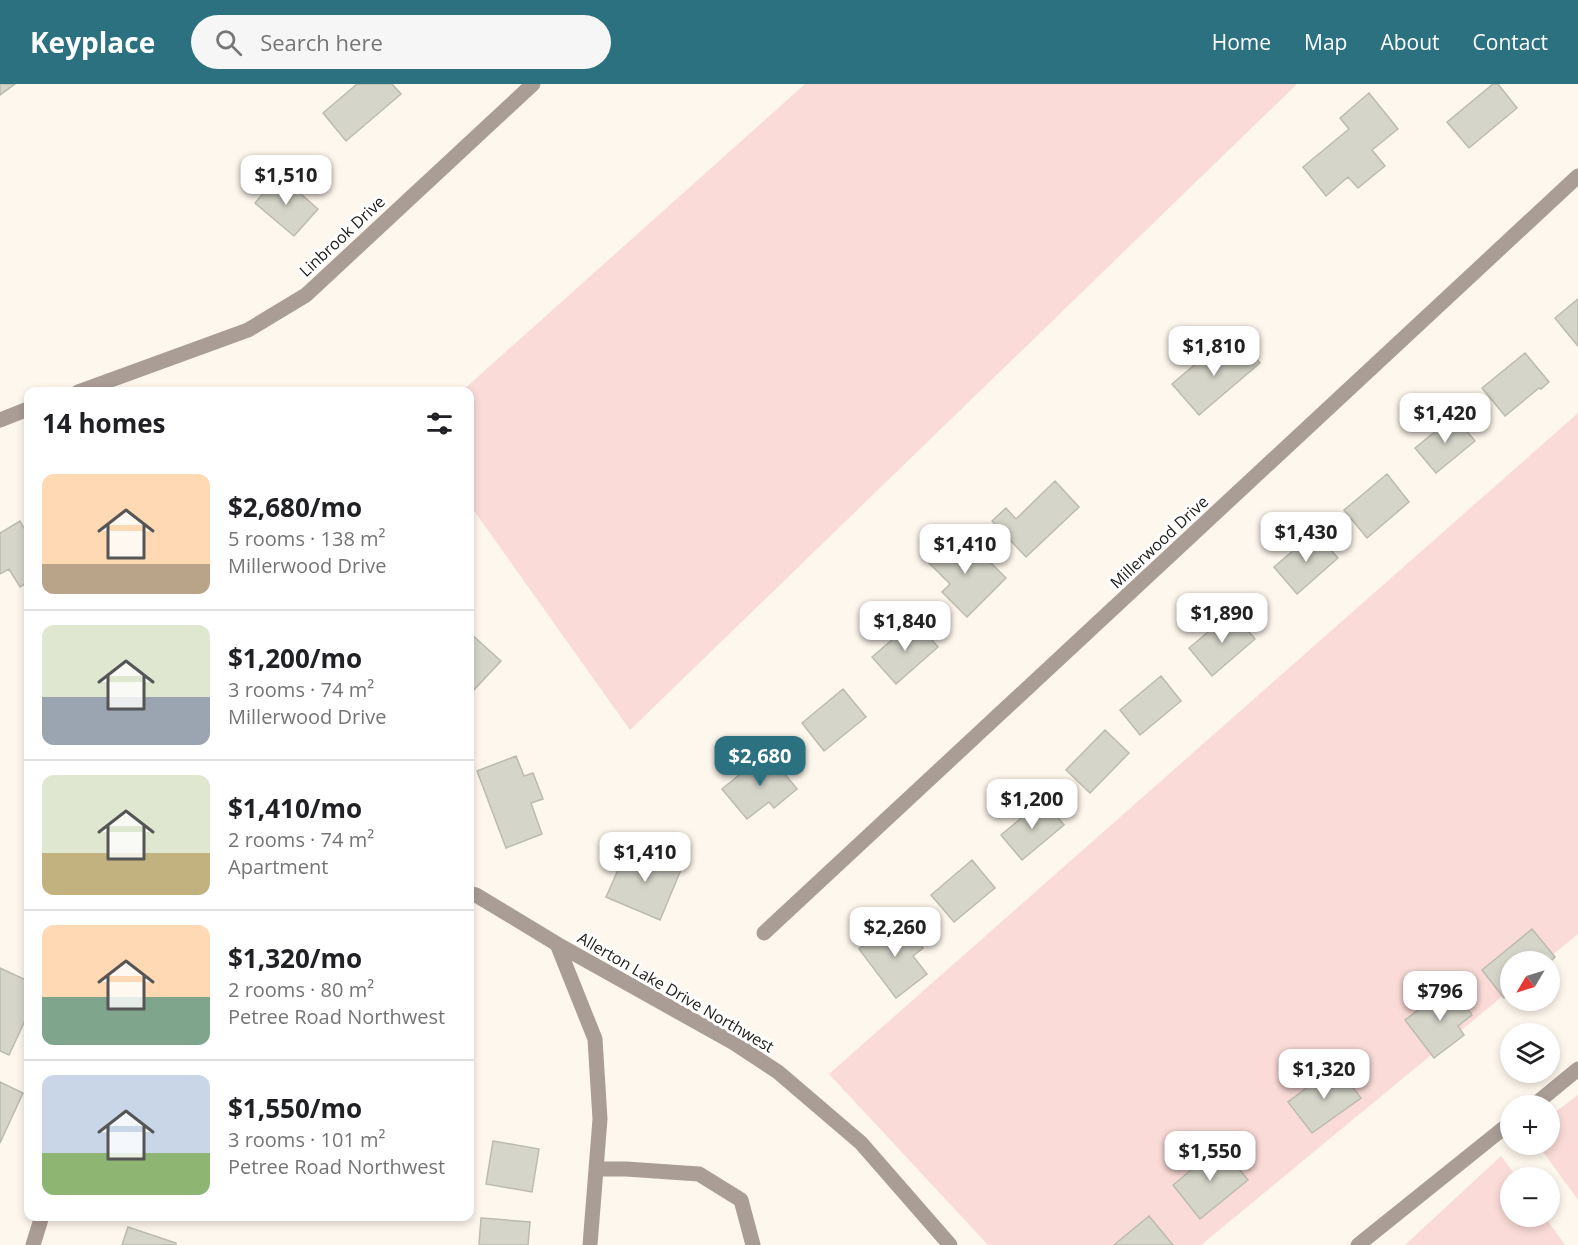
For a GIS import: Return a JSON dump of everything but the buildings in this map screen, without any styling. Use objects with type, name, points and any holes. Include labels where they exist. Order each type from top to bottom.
[{"type":"street","name":"Linbrook Drive","points":[[92,387],[248,330],[306,295],[533,84]]},
{"type":"street","name":"Millerwood Drive","points":[[764,933],[1578,177]]},
{"type":"street","points":[[0,420],[24,411]]},
{"type":"street","name":"Allerton Lake Drive Northwest","points":[[474,894],[556,944],[734,1043],[778,1072],[861,1143],[950,1245]]},
{"type":"street","points":[[556,944],[596,1039],[600,1112],[590,1245]]},
{"type":"street","points":[[1546,1095],[1578,1069]]},
{"type":"street","points":[[1358,1245],[1500,1131]]},
{"type":"street","points":[[596,1169],[626,1168],[699,1174],[741,1200],[753,1245]]},
{"type":"street","points":[[33,1245],[40,1221]]},
{"type":"shaded area","points":[[805,84],[1297,84],[630,730],[474,511],[474,387],[466,387]]},
{"type":"shaded area","points":[[1578,413],[1578,934],[1557,951],[1500,951],[1500,998],[1201,1245],[988,1245],[829,1074]]},
{"type":"shaded area","points":[[1578,1095],[1578,1200],[1560,1175],[1560,1167],[1554,1167],[1545,1155],[1560,1155],[1560,1108]]},
{"type":"shaded area","points":[[1501,1156],[1509,1167],[1500,1167],[1500,1227],[1552,1227],[1565,1245],[1405,1245]]}]
